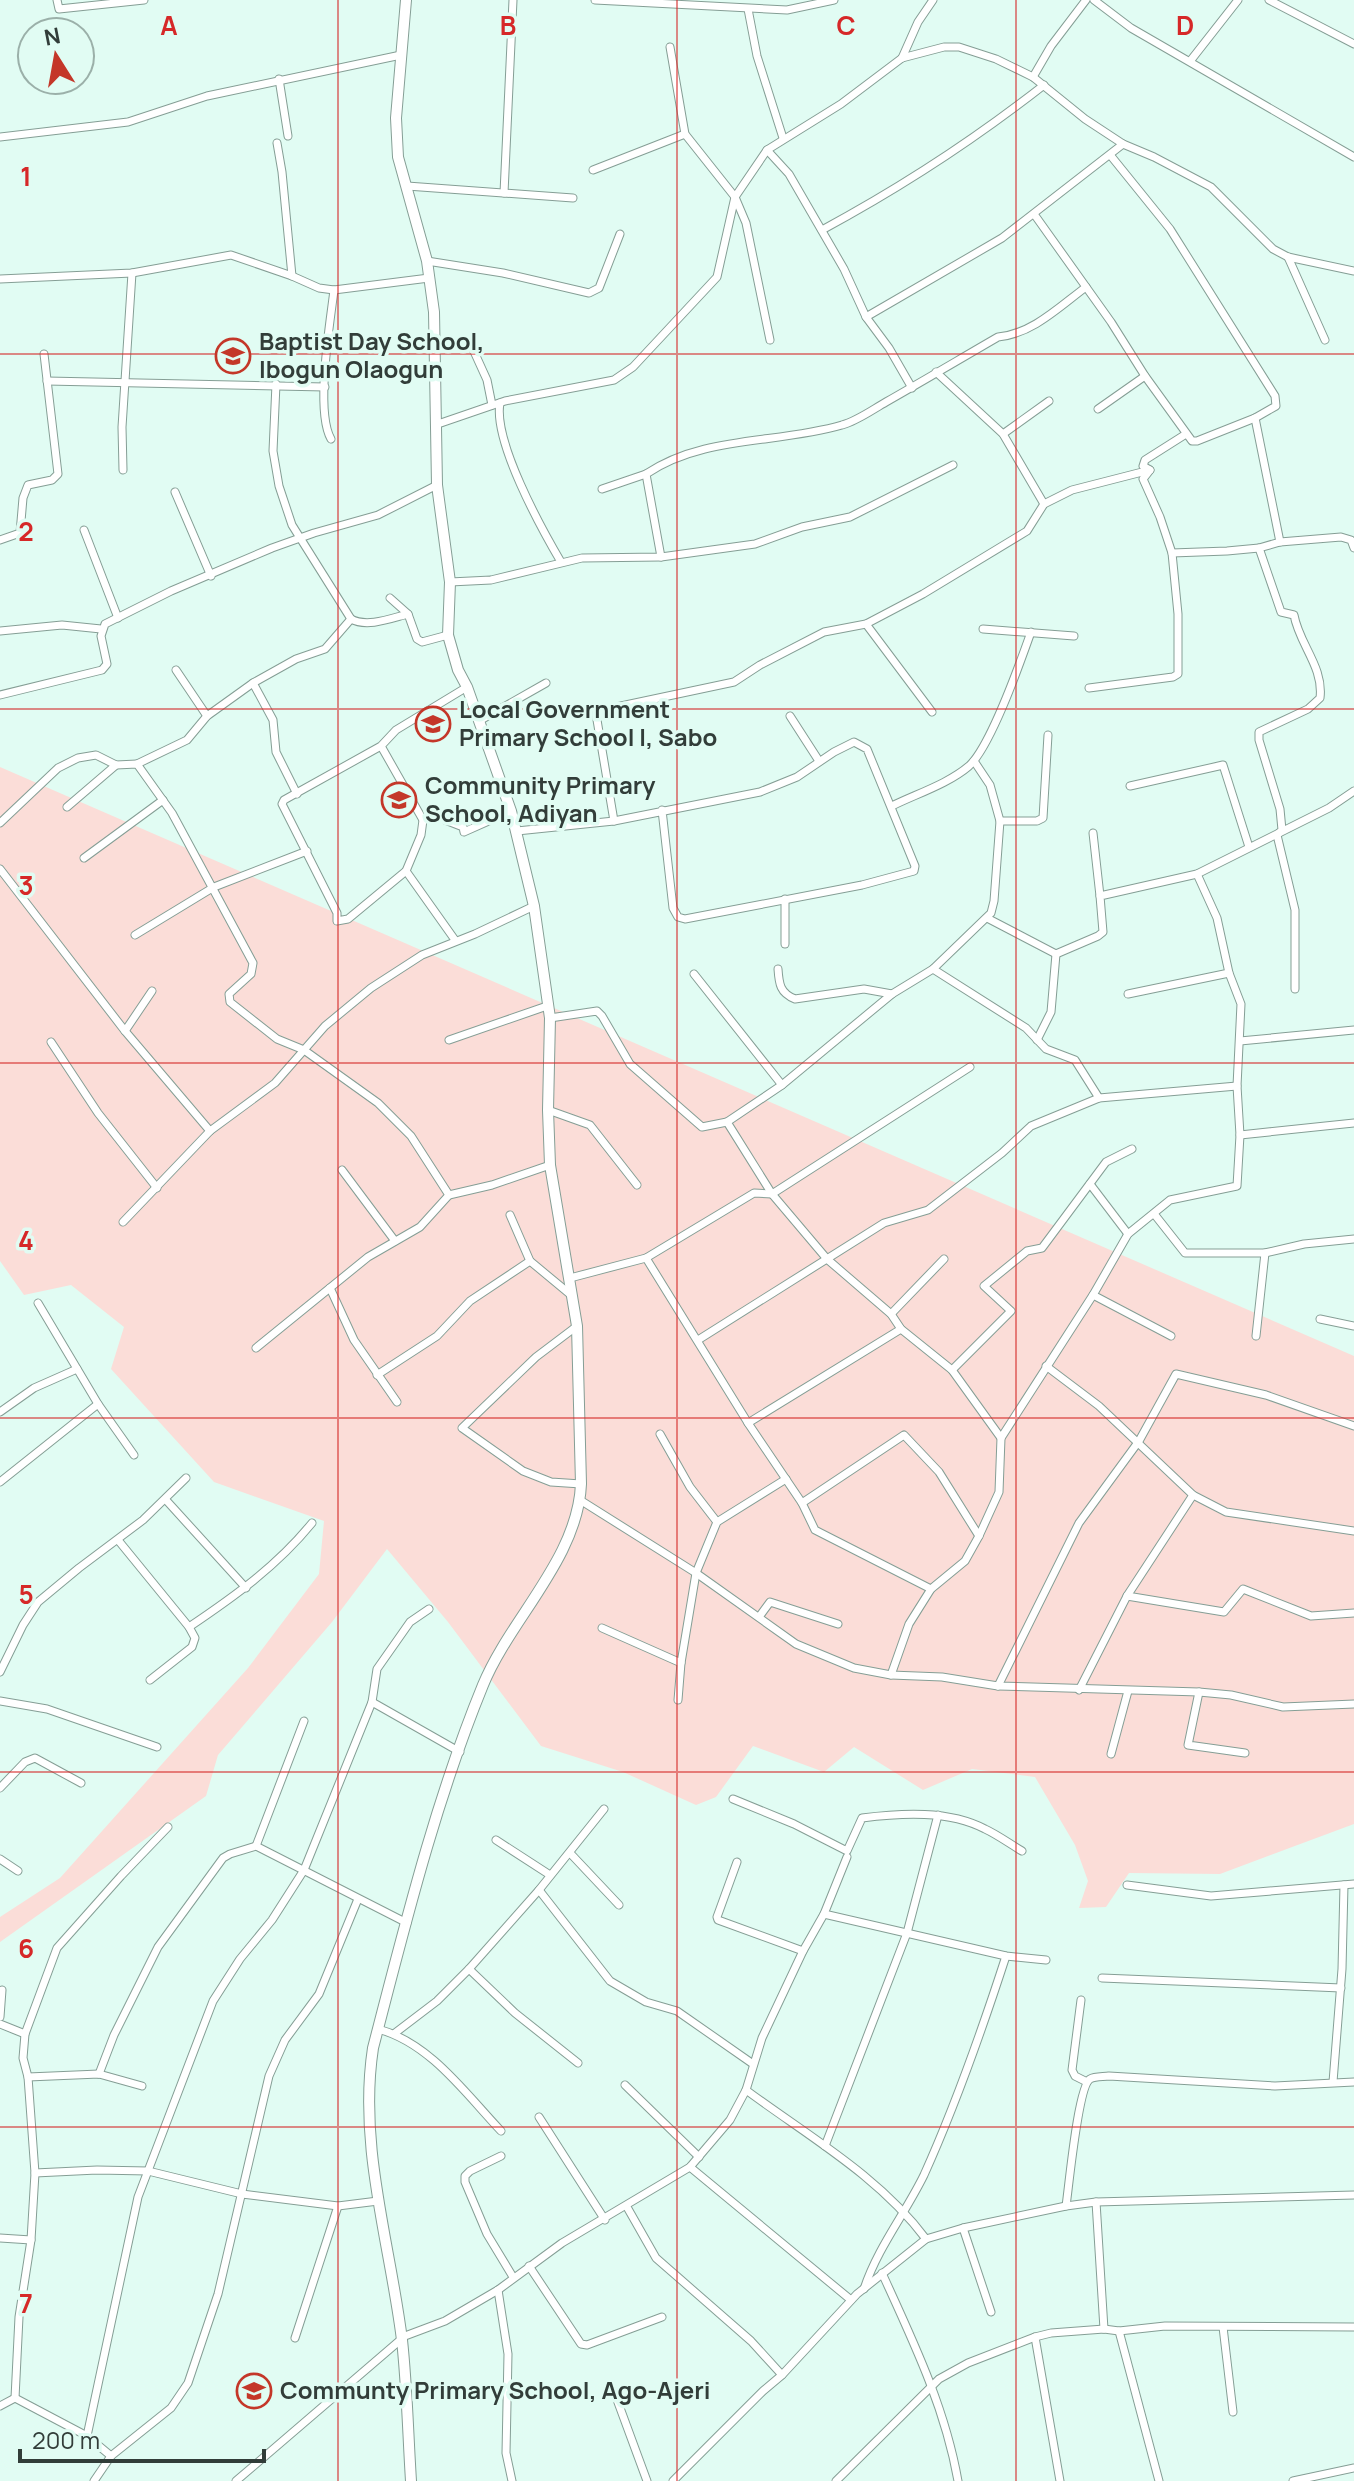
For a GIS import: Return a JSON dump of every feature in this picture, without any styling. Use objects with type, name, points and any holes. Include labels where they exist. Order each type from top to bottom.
[{"type":"main road","points":[[406,0],[396,118],[398,157],[427,261],[434,312],[437,485],[450,582],[448,635],[511,811],[534,906],[550,1018],[550,1165],[577,1326],[581,1484],[580,1500],[567,1539],[485,1680],[438,1805],[378,2029],[369,2077],[371,2143],[378,2201],[402,2340],[411,2481]]},
{"type":"street","points":[[57,0],[59,9],[144,0]]},
{"type":"street","points":[[504,193],[513,0]]},
{"type":"street","points":[[595,0],[787,10],[834,0]]},
{"type":"street","points":[[787,0],[787,10]]},
{"type":"street","points":[[902,58],[918,22],[933,0]]},
{"type":"street","points":[[1033,77],[1051,46],[1086,0]]},
{"type":"street","points":[[1094,0],[1131,28],[1354,157]]},
{"type":"street","points":[[1191,60],[1238,0]]},
{"type":"street","points":[[1269,0],[1354,44]]},
{"type":"street","points":[[748,9],[757,56],[783,138]]},
{"type":"street","points":[[670,47],[685,134],[735,197],[746,223],[770,340]]},
{"type":"street","points":[[435,425],[496,404],[614,380],[640,361],[717,277],[735,197],[767,150],[841,104],[902,58],[930,50],[959,47],[996,59],[1033,77],[1085,119],[1123,144],[1211,187],[1259,238],[1288,257],[1354,271]]},
{"type":"street","points":[[0,137],[128,122],[207,96],[401,55]]},
{"type":"street","points":[[279,79],[288,136]]},
{"type":"street","points":[[822,230],[875,202],[988,129],[1044,85]]},
{"type":"street","points":[[593,170],[685,134]]},
{"type":"street","points":[[277,143],[292,276]]},
{"type":"street","points":[[866,317],[1002,238],[1123,144]]},
{"type":"street","points":[[767,150],[789,174],[822,230],[866,317],[889,348],[912,388]]},
{"type":"street","points":[[1034,214],[1186,434],[1197,441],[1255,418],[1276,406],[1275,396],[1170,229],[1111,156]]},
{"type":"street","points":[[407,186],[573,198]]},
{"type":"street","points":[[427,261],[503,273],[589,293],[599,288],[620,234]]},
{"type":"street","points":[[0,279],[132,273],[231,255],[319,288],[334,290],[429,278]]},
{"type":"street","points":[[1288,257],[1325,340]]},
{"type":"street","points":[[123,470],[121,445],[132,273]]},
{"type":"street","points":[[602,489],[695,453],[738,442],[790,436],[845,424],[998,337],[1026,330],[1086,287]]},
{"type":"street","points":[[331,439],[326,431],[325,387],[334,290]]},
{"type":"street","points":[[472,347],[499,410],[503,438],[541,529],[561,562]]},
{"type":"street","points":[[0,540],[20,533],[23,527],[23,498],[28,485],[52,480],[58,474],[44,354]]},
{"type":"street","points":[[936,372],[1003,434],[1044,504]]},
{"type":"street","points":[[1098,409],[1145,376]]},
{"type":"street","points":[[47,381],[124,380],[325,387]]},
{"type":"street","points":[[276,384],[274,466],[292,525],[351,619],[357,623],[370,622],[408,614]]},
{"type":"street","points":[[1003,434],[1049,401]]},
{"type":"street","points":[[1255,418],[1280,542]]},
{"type":"street","points":[[1150,470],[1143,466],[1145,460],[1186,434]]},
{"type":"street","points":[[450,582],[491,580],[561,562],[604,556],[661,557],[755,544],[802,527],[850,517],[953,465]]},
{"type":"street","points":[[614,821],[596,714],[602,710],[724,686],[824,632],[866,624],[950,579],[1027,531],[1044,504],[1072,490],[1150,470]]},
{"type":"street","points":[[1089,688],[1178,674],[1178,614],[1172,553],[1143,479],[1150,470]]},
{"type":"street","points":[[646,474],[661,557]]},
{"type":"street","points":[[0,631],[62,625],[101,629],[171,591],[272,548],[378,515],[437,485]]},
{"type":"street","points":[[175,492],[211,576]]},
{"type":"street","points":[[84,530],[118,618]]},
{"type":"street","points":[[1172,553],[1259,548],[1280,542],[1347,537],[1354,548]]},
{"type":"street","points":[[1259,548],[1281,612],[1294,615],[1322,685],[1320,698],[1308,709],[1259,732],[1280,809],[1282,830],[1277,835]]},
{"type":"street","points":[[390,598],[408,614],[417,639],[422,642],[448,635]]},
{"type":"street","points":[[0,823],[58,768],[78,758],[96,755],[116,765],[137,764],[187,740],[207,716],[253,683],[296,659],[325,649],[351,619]]},
{"type":"street","points":[[866,624],[932,712]]},
{"type":"street","points":[[0,695],[102,670],[107,664],[107,656],[101,629]]},
{"type":"street","points":[[983,629],[1074,636]]},
{"type":"street","points":[[892,806],[960,773],[974,761],[1014,680],[1031,632]]},
{"type":"street","points":[[176,670],[207,716]]},
{"type":"street","points":[[253,683],[273,720],[276,752],[297,794]]},
{"type":"street","points":[[479,721],[546,683]]},
{"type":"street","points":[[381,746],[423,820],[421,835],[406,871],[348,919],[337,921],[337,913],[282,804],[284,800],[381,746],[396,730],[467,687]]},
{"type":"street","points":[[790,716],[819,761]]},
{"type":"street","points":[[1000,821],[1037,821],[1043,818],[1048,735]]},
{"type":"street","points":[[517,831],[614,821],[662,810],[760,792],[797,777],[854,742],[867,749],[892,806],[915,866],[914,871],[862,885],[685,919],[678,917],[673,908],[662,810]]},
{"type":"street","points":[[550,1018],[597,1011],[623,1056],[670,1102],[702,1127],[727,1122],[782,1085],[892,994],[933,969],[987,918],[994,901],[1000,821],[990,785],[974,761]]},
{"type":"street","points":[[137,764],[163,800],[214,887],[253,963],[251,974],[229,994],[230,1002],[277,1039],[304,1050],[378,1103],[411,1136],[449,1195]]},
{"type":"street","points":[[67,807],[116,765]]},
{"type":"street","points":[[1130,786],[1223,765],[1249,847]]},
{"type":"street","points":[[1100,896],[1197,874],[1353,794]]},
{"type":"street","points":[[84,858],[163,800]]},
{"type":"street","points":[[423,820],[442,812],[445,820],[463,827],[464,832],[511,811]]},
{"type":"street","points":[[1056,954],[1103,932],[1093,833]]},
{"type":"street","points":[[1277,835],[1295,910],[1295,989]]},
{"type":"street","points":[[135,935],[214,887],[307,851]]},
{"type":"street","points":[[0,869],[125,1031],[210,1131]]},
{"type":"street","points":[[406,871],[455,940]]},
{"type":"street","points":[[891,1675],[909,1624],[931,1589],[965,1561],[979,1536],[999,1492],[1001,1438],[1093,1295],[1128,1234],[1170,1200],[1237,1186],[1241,1004],[1229,973],[1217,918],[1197,874]]},
{"type":"street","points":[[785,899],[785,944]]},
{"type":"street","points":[[123,1222],[210,1131],[275,1083],[325,1026],[371,988],[422,955],[534,906]]},
{"type":"street","points":[[987,918],[1056,954]]},
{"type":"street","points":[[1037,1040],[1051,1012],[1056,954]]},
{"type":"street","points":[[778,969],[783,992],[795,999],[864,989],[892,994]]},
{"type":"street","points":[[933,969],[1026,1028],[1046,1049],[1075,1060],[1099,1098]]},
{"type":"street","points":[[1128,994],[1229,973]]},
{"type":"street","points":[[694,974],[782,1085]]},
{"type":"street","points":[[125,1031],[152,991]]},
{"type":"street","points":[[449,1040],[547,1006]]},
{"type":"street","points":[[1240,1041],[1354,1030]]},
{"type":"street","points":[[51,1042],[98,1113],[157,1188]]},
{"type":"street","points":[[570,1278],[646,1258],[754,1193],[772,1194],[970,1067]]},
{"type":"street","points":[[698,1340],[884,1223],[928,1210],[1031,1126],[1099,1098],[1237,1086]]},
{"type":"street","points":[[548,1110],[590,1125],[637,1185]]},
{"type":"street","points":[[727,1122],[772,1194],[827,1259],[891,1314],[901,1329],[952,1370],[1001,1438]]},
{"type":"street","points":[[1240,1135],[1354,1123]]},
{"type":"street","points":[[952,1370],[1011,1311],[984,1286],[1027,1251],[1042,1248],[1106,1162],[1132,1149]]},
{"type":"street","points":[[256,1348],[368,1257],[420,1227],[449,1195],[492,1185],[550,1165]]},
{"type":"street","points":[[342,1170],[395,1241]]},
{"type":"street","points":[[1090,1184],[1128,1234]]},
{"type":"street","points":[[510,1215],[530,1261],[571,1295]]},
{"type":"street","points":[[1155,1215],[1185,1253],[1265,1253],[1304,1244],[1354,1239]]},
{"type":"street","points":[[1256,1336],[1265,1253]]},
{"type":"street","points":[[646,1258],[748,1423],[802,1503],[815,1530],[931,1589]]},
{"type":"street","points":[[891,1314],[944,1259]]},
{"type":"street","points":[[377,1375],[437,1336],[470,1301],[530,1261]]},
{"type":"street","points":[[330,1288],[354,1340],[397,1402]]},
{"type":"street","points":[[1093,1295],[1171,1336]]},
{"type":"street","points":[[38,1303],[98,1404],[134,1455]]},
{"type":"street","points":[[1320,1319],[1354,1326]]},
{"type":"street","points":[[577,1326],[536,1357],[462,1428],[523,1471],[551,1482],[581,1484]]},
{"type":"street","points":[[748,1423],[901,1329]]},
{"type":"street","points":[[1046,1366],[1139,1441],[1193,1495],[1226,1512],[1354,1531]]},
{"type":"street","points":[[0,1412],[34,1388],[77,1369]]},
{"type":"street","points":[[998,1686],[1079,1523],[1139,1441],[1176,1374],[1266,1395],[1354,1426]]},
{"type":"street","points":[[0,1482],[98,1404]]},
{"type":"street","points":[[660,1434],[690,1487],[717,1522]]},
{"type":"street","points":[[802,1503],[904,1435],[939,1472],[979,1536]]},
{"type":"street","points":[[0,1672],[38,1602],[166,1500],[186,1478]]},
{"type":"street","points":[[678,1700],[696,1573],[717,1522],[786,1479]]},
{"type":"street","points":[[1079,1690],[1127,1596],[1193,1495]]},
{"type":"street","points":[[166,1500],[246,1588]]},
{"type":"street","points":[[580,1500],[696,1573],[796,1644],[854,1668],[998,1686],[1199,1692],[1231,1695],[1283,1707],[1354,1704]]},
{"type":"street","points":[[189,1627],[246,1588],[285,1555],[312,1523]]},
{"type":"street","points":[[118,1540],[195,1638],[192,1647],[150,1680]]},
{"type":"street","points":[[1127,1596],[1224,1612],[1243,1589],[1311,1616],[1354,1613]]},
{"type":"street","points":[[759,1617],[770,1602],[838,1624]]},
{"type":"street","points":[[87,2436],[138,2197],[213,2001],[304,1870],[372,1702],[377,1669],[410,1622],[429,1609]]},
{"type":"street","points":[[602,1628],[681,1663]]},
{"type":"street","points":[[1111,1754],[1128,1691]]},
{"type":"street","points":[[1199,1692],[1188,1745],[1245,1753]]},
{"type":"street","points":[[0,1701],[47,1709],[157,1747]]},
{"type":"street","points":[[372,1702],[460,1752]]},
{"type":"street","points":[[256,1846],[304,1721]]},
{"type":"street","points":[[0,1788],[25,1762],[35,1758],[81,1783]]},
{"type":"street","points":[[733,1799],[794,1824],[847,1851],[862,1818],[889,1814],[938,1815],[982,1827],[1022,1851]]},
{"type":"street","points":[[395,2033],[437,2001],[469,1969],[539,1890],[604,1809]]},
{"type":"street","points":[[825,2146],[907,1933],[938,1815]]},
{"type":"street","points":[[15,2398],[19,2317],[31,2240],[35,2173],[28,2077],[23,2058],[25,2034],[57,1948],[168,1827]]},
{"type":"street","points":[[496,1840],[550,1875]]},
{"type":"street","points":[[99,2074],[114,2035],[158,1947],[223,1858],[230,1854],[256,1846],[407,1923]]},
{"type":"street","points":[[570,1853],[619,1905]]},
{"type":"street","points":[[236,2481],[402,2340],[420,2329],[445,2321],[498,2290],[562,2243],[690,2167],[730,2120],[746,2090],[753,2064],[803,1951],[824,1914],[847,1857]]},
{"type":"street","points":[[0,1859],[18,1871]]},
{"type":"street","points":[[737,1862],[718,1920],[803,1951]]},
{"type":"street","points":[[1127,1885],[1211,1896],[1354,1884]]},
{"type":"street","points":[[1333,2082],[1341,1988],[1344,1885]]},
{"type":"street","points":[[539,1890],[610,1981],[646,2002],[677,2011],[753,2064]]},
{"type":"street","points":[[94,2481],[111,2456],[171,2408],[188,2383],[218,2294],[269,2076],[285,2040],[319,1994],[358,1899]]},
{"type":"street","points":[[824,1914],[1006,1956],[1046,1960]]},
{"type":"street","points":[[1344,1925],[1354,1925]]},
{"type":"street","points":[[864,2291],[877,2255],[906,2212],[925,2172],[981,2033],[1006,1956]]},
{"type":"street","points":[[469,1969],[515,2013],[578,2063]]},
{"type":"street","points":[[1102,1978],[1341,1988]]},
{"type":"street","points":[[0,2017],[2,1990]]},
{"type":"street","points":[[1081,2000],[1072,2070],[1075,2076],[1087,2082]]},
{"type":"street","points":[[0,2024],[25,2034]]},
{"type":"street","points":[[378,2029],[395,2033],[428,2055],[501,2131]]},
{"type":"street","points":[[28,2077],[99,2074],[142,2086]]},
{"type":"street","points":[[1066,2206],[1077,2121],[1087,2082],[1092,2078],[1109,2076],[1275,2086],[1354,2082]]},
{"type":"street","points":[[625,2085],[699,2157]]},
{"type":"street","points":[[746,2090],[825,2146],[906,2212],[926,2239]]},
{"type":"street","points":[[539,2117],[605,2220]]},
{"type":"street","points":[[501,2156],[470,2171],[465,2176],[465,2182],[487,2234],[513,2277]]},
{"type":"street","points":[[690,2167],[851,2300]]},
{"type":"street","points":[[35,2173],[148,2171],[242,2194],[338,2206],[378,2201]]},
{"type":"street","points":[[673,2481],[782,2375],[851,2300],[926,2239],[963,2228],[1096,2202],[1354,2195]]},
{"type":"street","points":[[1096,2202],[1104,2329]]},
{"type":"street","points":[[295,2338],[338,2206]]},
{"type":"street","points":[[627,2207],[656,2258],[751,2341],[782,2375]]},
{"type":"street","points":[[963,2228],[991,2312]]},
{"type":"street","points":[[0,2238],[31,2240]]},
{"type":"street","points":[[529,2266],[581,2344],[587,2345],[662,2317]]},
{"type":"street","points":[[882,2273],[933,2386],[953,2451],[958,2481]]},
{"type":"street","points":[[498,2290],[508,2354],[506,2453],[512,2481]]},
{"type":"street","points":[[836,2481],[939,2379],[968,2363],[1035,2337],[1165,2326],[1354,2327]]},
{"type":"street","points":[[1223,2327],[1233,2412]]},
{"type":"street","points":[[1119,2331],[1159,2481]]},
{"type":"street","points":[[1035,2337],[1060,2481]]},
{"type":"street","points":[[616,2397],[647,2481]]},
{"type":"street","points":[[15,2398],[87,2436],[111,2456]]},
{"type":"street","points":[[0,2406],[15,2398]]},
{"type":"street","points":[[1293,2481],[1354,2468]]},
{"type":"shaded area","points":[[0,767],[1354,1356],[1354,1824],[1220,1874],[1129,1873],[1106,1907],[1079,1908],[1088,1881],[1075,1845],[1035,1777],[972,1769],[923,1790],[854,1747],[824,1772],[753,1746],[716,1797],[696,1805],[623,1772],[541,1746],[448,1622],[387,1549],[332,1622],[218,1755],[206,1796],[0,1942],[0,1917],[60,1878],[248,1668],[319,1574],[324,1521],[214,1482],[111,1369],[124,1327],[71,1285],[24,1295],[0,1261]]},
{"type":"place","name":"Baptist Day School, Ibogun Olaogun","points":[[233,356]]},
{"type":"place","name":"Local Government Primary School I, Sabo","points":[[433,724]]},
{"type":"place","name":"Community Primary School, Adiyan","points":[[399,800]]},
{"type":"place","name":"Communty Primary School, Ago-Ajeri","points":[[254,2391]]}]
